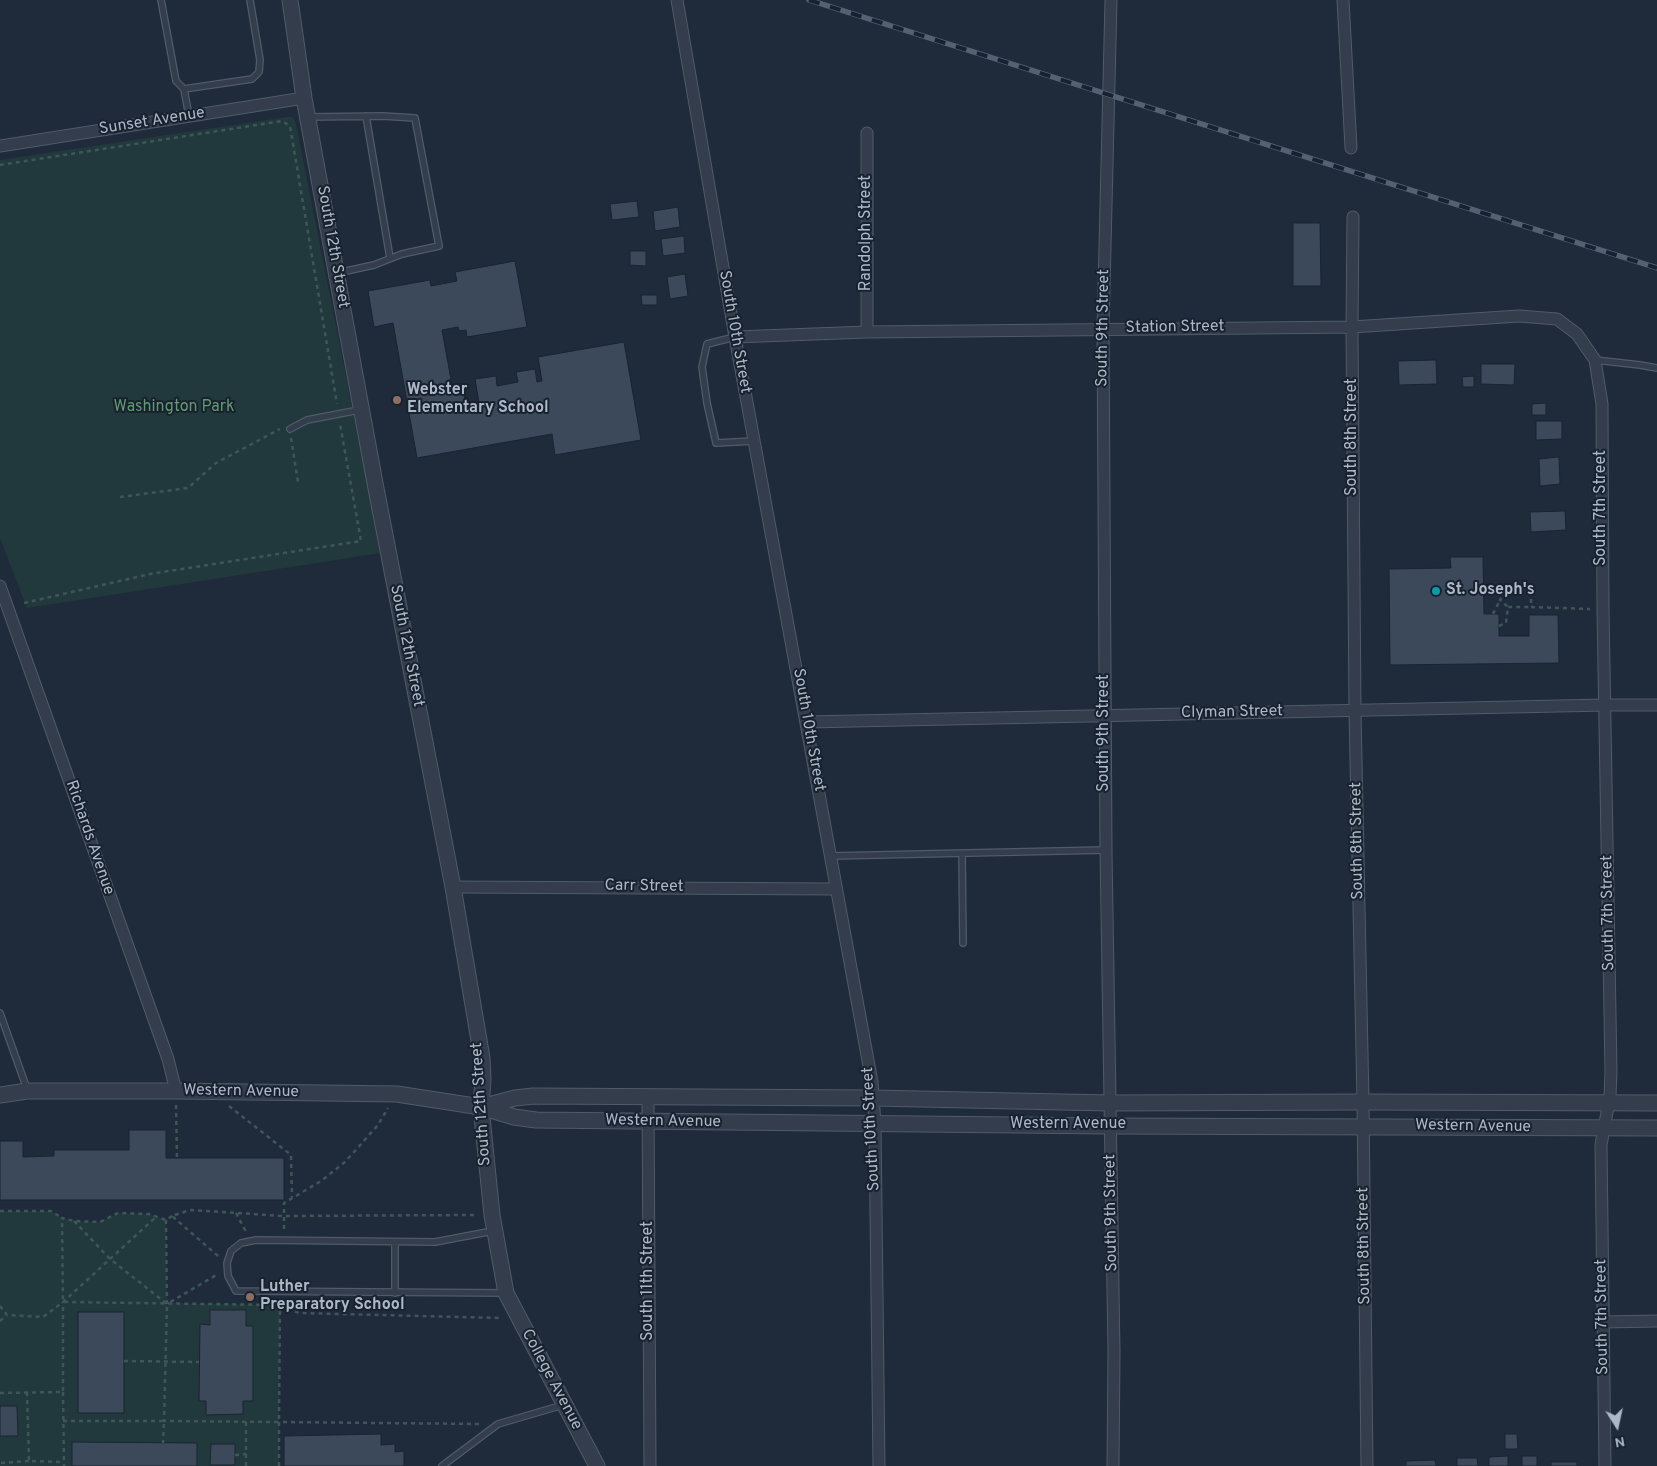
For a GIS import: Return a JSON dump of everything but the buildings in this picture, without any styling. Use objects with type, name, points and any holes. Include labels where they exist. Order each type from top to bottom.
[{"type":"street","name":"South 12th Street","points":[[290,0],[304,98],[453,887],[482,1058],[481,1108],[492,1215],[506,1293]]},
{"type":"street","name":"South 10th Street","points":[[676,0],[873,1098],[875,1124],[879,1466]]},
{"type":"street","name":"South 9th Street","points":[[1111,0],[1103,329],[1106,850],[1114,1352],[1113,1466]]},
{"type":"street","points":[[1343,0],[1351,148]]},
{"type":"street","name":"Sunset Avenue","points":[[0,146],[304,98]]},
{"type":"street","name":"Randolph Street","points":[[867,133],[867,332]]},
{"type":"street","name":"South 8th Street","points":[[1353,217],[1355,711],[1368,1466]]},
{"type":"street","name":"Station Street","points":[[735,337],[867,332],[1352,327],[1519,316],[1557,319],[1577,334],[1595,360]]},
{"type":"street","name":"South 7th Street","points":[[1595,360],[1602,404],[1603,609],[1611,1072],[1601,1145],[1605,1466]]},
{"type":"street","name":"Richards Avenue","points":[[0,586],[168,1059],[176,1091]]},
{"type":"street","name":"Clyman Street","points":[[807,722],[1606,705],[1657,706]]},
{"type":"street","name":"Carr Street","points":[[453,887],[836,889]]},
{"type":"street","name":"Western Avenue","points":[[0,1095],[27,1091],[397,1094],[481,1108],[514,1117],[536,1120],[1110,1126],[1657,1128]]},
{"type":"street","name":"Western Avenue","points":[[481,1108],[515,1098],[533,1096],[873,1098],[1110,1102],[1657,1103]]},
{"type":"street","name":"South 11th Street","points":[[648,1097],[650,1466]]},
{"type":"street","name":"College Avenue","points":[[506,1293],[597,1466]]},
{"type":"street","points":[[1603,1322],[1657,1322]]},
{"type":"lane","points":[[161,0],[176,81],[184,89],[189,116]]},
{"type":"lane","points":[[184,89],[252,78],[259,72],[260,60],[250,0]]},
{"type":"lane","points":[[366,116],[390,258]]},
{"type":"lane","points":[[308,117],[366,116],[415,118],[439,246],[402,254],[374,264],[336,273]]},
{"type":"lane","points":[[735,337],[707,344],[702,367],[707,403],[716,444],[754,442]]},
{"type":"lane","points":[[1595,360],[1657,368]]},
{"type":"lane","points":[[290,429],[307,420],[362,409]]},
{"type":"lane","points":[[830,856],[1106,850]]},
{"type":"lane","points":[[962,854],[963,943]]},
{"type":"lane","points":[[0,1013],[27,1091]]},
{"type":"lane","points":[[495,1230],[435,1242],[256,1240],[241,1243],[231,1251],[227,1263],[228,1276],[236,1291],[506,1293]]},
{"type":"lane","points":[[395,1242],[395,1293]]},
{"type":"lane","points":[[442,1466],[498,1424],[565,1405]]},
{"type":"path","points":[[0,165],[282,121],[290,126],[361,541],[150,574],[24,602]]},
{"type":"path","points":[[120,497],[188,488],[216,463],[279,429],[290,429],[298,482]]},
{"type":"path","points":[[1493,614],[1506,591]]},
{"type":"path","points":[[1531,591],[1531,607]]},
{"type":"path","points":[[1500,600],[1508,607],[1603,609]]},
{"type":"path","points":[[1499,626],[1506,623],[1508,607]]},
{"type":"path","points":[[176,1091],[177,1158]]},
{"type":"path","points":[[210,1091],[291,1155],[292,1197]]},
{"type":"path","points":[[284,1241],[284,1203],[321,1181],[345,1162],[378,1125],[397,1094]]},
{"type":"path","points":[[227,1263],[172,1216],[190,1210],[284,1216],[492,1215]]},
{"type":"path","points":[[0,1211],[51,1211],[62,1218]]},
{"type":"path","points":[[0,1321],[7,1315],[43,1317],[63,1302],[156,1217]]},
{"type":"path","points":[[163,1442],[167,1304],[166,1220]]},
{"type":"path","points":[[74,1221],[110,1260],[167,1304]]},
{"type":"path","points":[[167,1304],[218,1274]]},
{"type":"path","points":[[1,1463],[29,1461],[64,1464],[63,1302]]},
{"type":"path","points":[[0,1306],[7,1315]]},
{"type":"path","points":[[279,1466],[280,1306]]},
{"type":"path","points":[[124,1361],[199,1362]]},
{"type":"path","points":[[27,1392],[29,1461]]},
{"type":"path","points":[[0,1393],[63,1392]]},
{"type":"path","points":[[63,1420],[498,1424]]},
{"type":"path","points":[[246,1422],[246,1466]]},
{"type":"path","points":[[235,1455],[246,1454]]},
{"type":"green space","name":"Washington Park","points":[[293,117],[296,124],[381,553],[27,608],[0,538],[0,160]]},
{"type":"green space","points":[[0,1211],[51,1211],[62,1218],[74,1221],[100,1222],[118,1213],[149,1214],[166,1220],[167,1303],[280,1305],[279,1466],[197,1466],[196,1443],[73,1442],[72,1466],[0,1466],[0,1436],[18,1435],[17,1406],[0,1406]],"holes":[[[210,1310],[246,1310],[246,1326],[253,1326],[253,1401],[243,1401],[243,1414],[206,1414],[206,1401],[199,1401],[200,1325],[210,1325]],[[78,1312],[124,1312],[78,1413]],[[211,1444],[235,1444],[235,1465],[211,1465]]]},
{"type":"railway","points":[[809,0],[1657,268]]},
{"type":"place","name":"Webster Elementary School","points":[[397,400]]},
{"type":"place","name":"St. Joseph's","points":[[1436,591]]},
{"type":"place","name":"Luther Preparatory School","points":[[250,1297]]}]
